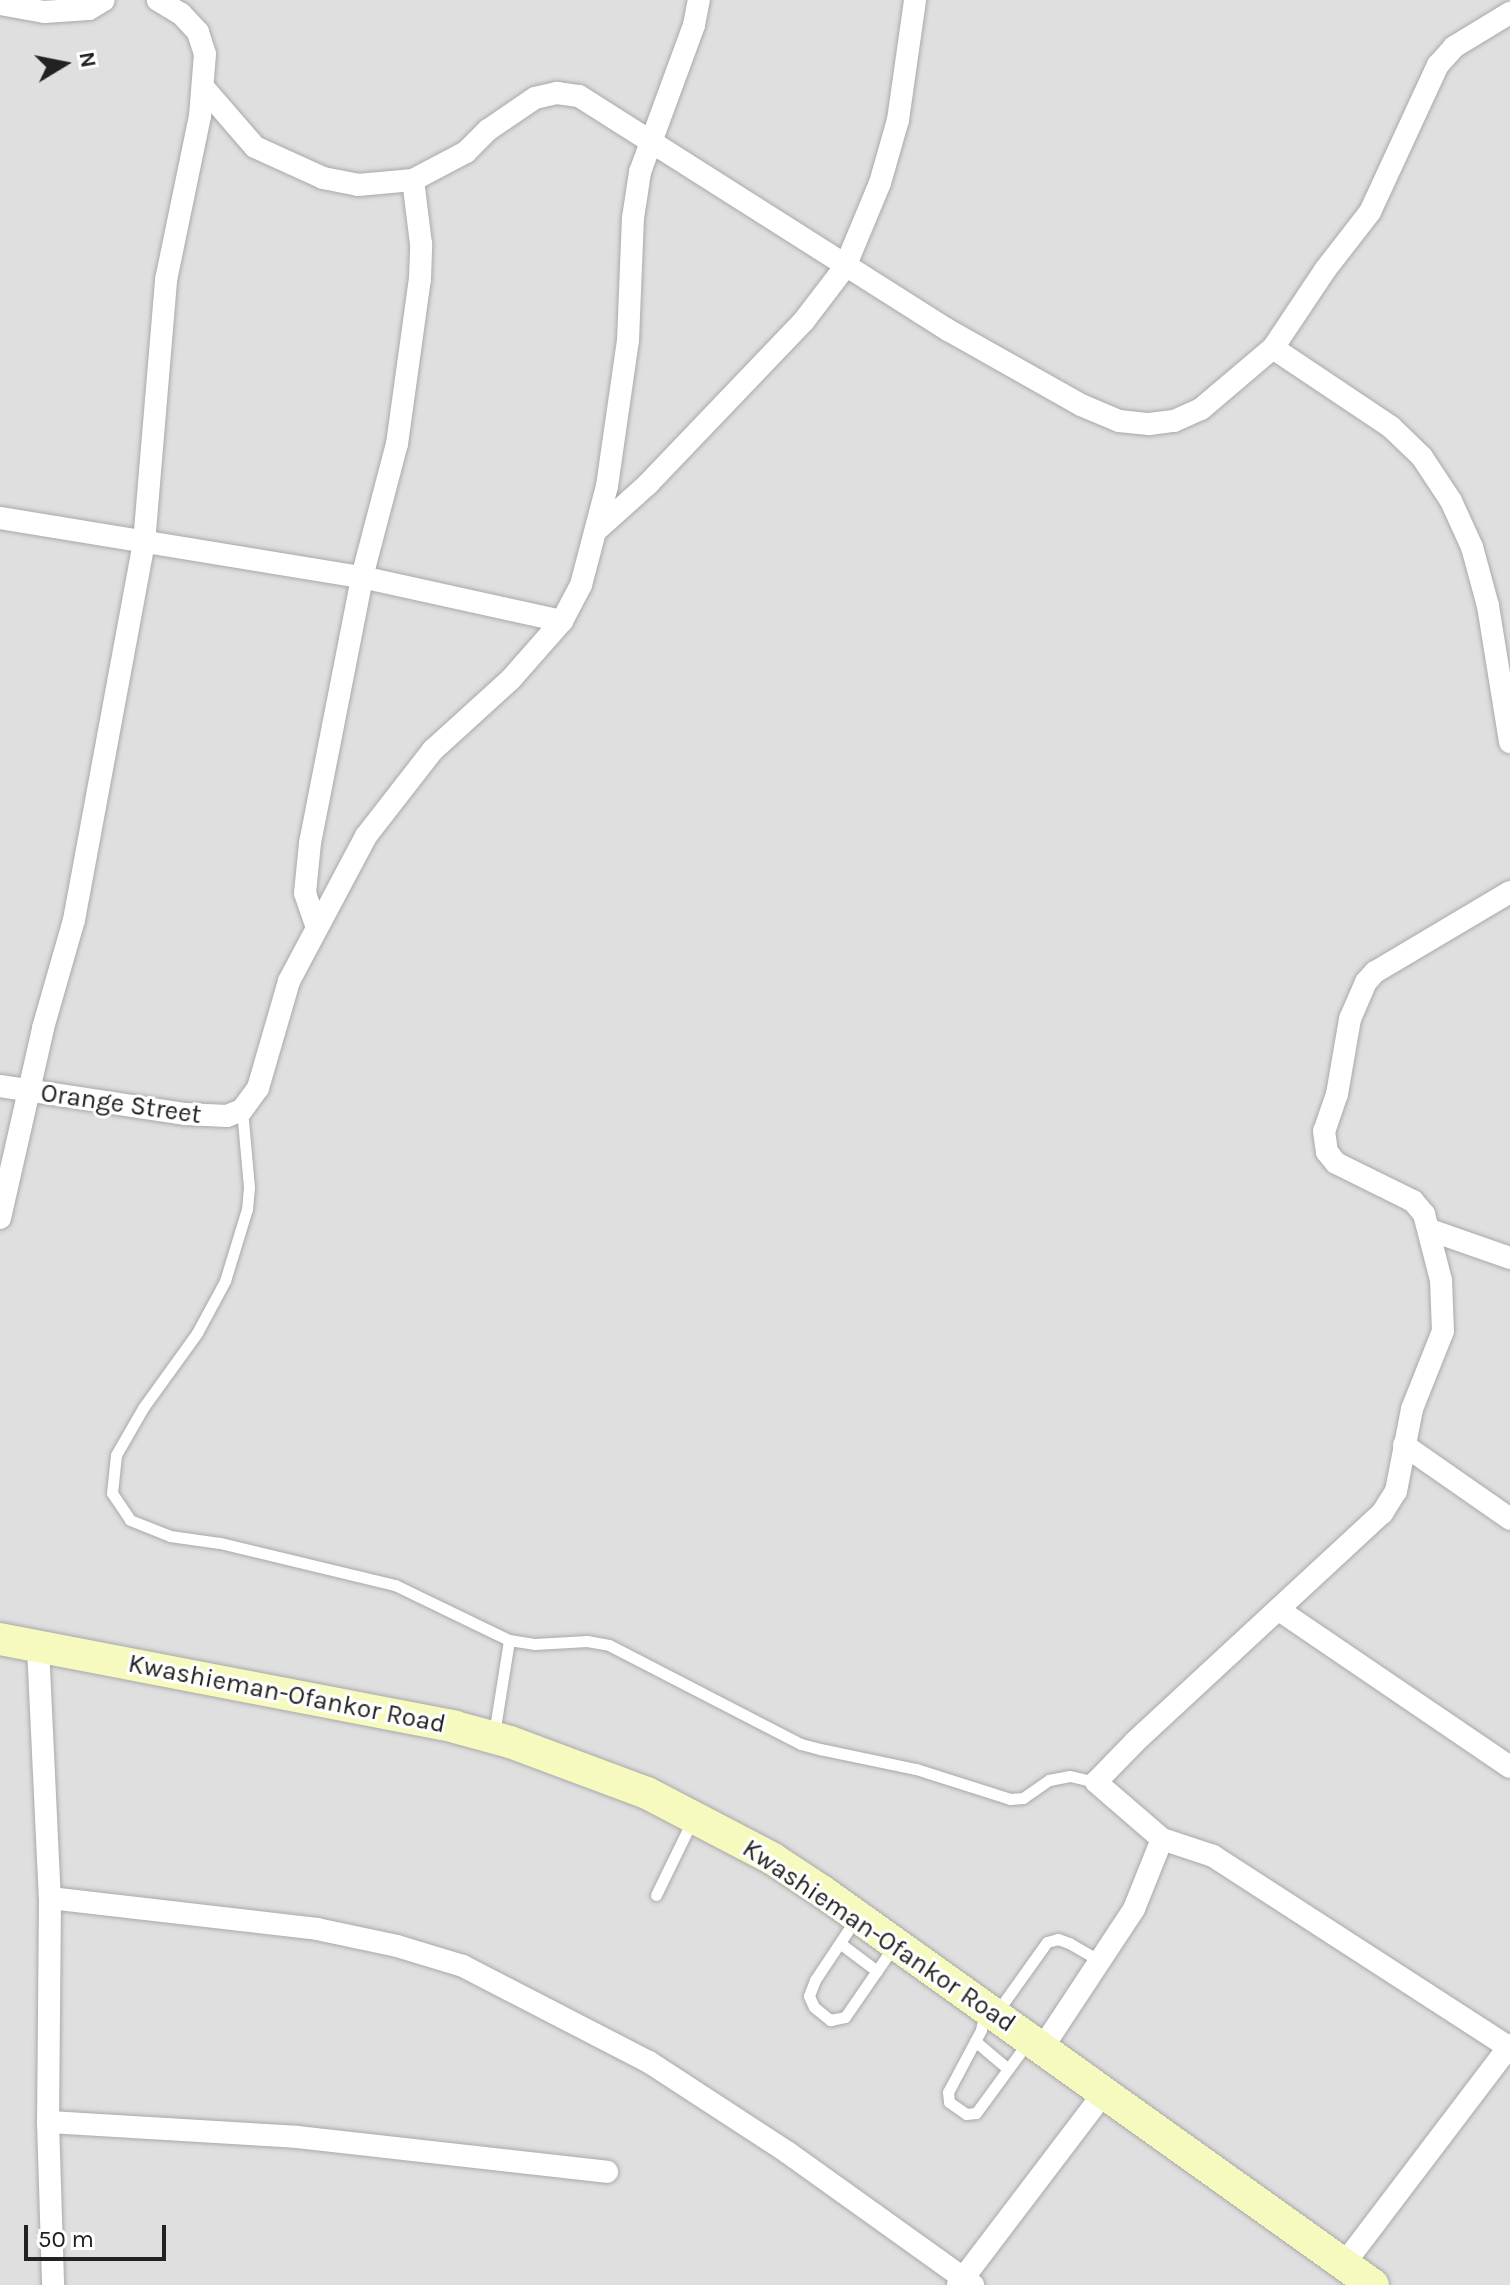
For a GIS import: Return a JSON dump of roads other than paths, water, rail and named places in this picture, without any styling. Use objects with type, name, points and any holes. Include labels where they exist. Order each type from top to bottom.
[{"type":"main road","name":"Kwashieman-Ofankor Road","points":[[0,1639],[428,1721],[493,1737],[647,1793],[773,1859],[849,1930],[895,1944],[1373,2285]]},
{"type":"street","points":[[0,4],[44,12],[89,9],[104,0]]},
{"type":"street","points":[[0,1218],[43,1028],[74,920],[144,543],[166,280],[203,87],[205,54],[198,32],[181,14],[158,0]]},
{"type":"street","points":[[242,1110],[253,1099],[258,1088],[278,1013],[316,925],[366,836],[424,761],[511,679],[562,621],[581,585],[599,528],[628,341],[633,218],[649,141],[694,25],[699,0]]},
{"type":"street","points":[[599,528],[648,484],[803,322],[845,267],[880,183],[898,120],[915,0]]},
{"type":"street","points":[[203,87],[255,147],[290,165],[358,185],[413,180],[466,152],[516,108],[535,98],[557,93],[579,96],[845,267],[1081,405],[1119,421],[1174,421],[1201,409],[1273,348],[1325,270],[1370,212],[1438,65],[1454,47],[1509,15]]},
{"type":"street","points":[[316,925],[309,908],[305,877],[362,577],[397,444],[420,279],[421,244],[413,180]]},
{"type":"street","points":[[1273,348],[1391,427],[1422,457],[1451,501],[1472,547],[1488,606],[1510,742]]},
{"type":"street","points":[[0,518],[362,577],[562,621]]},
{"type":"street","points":[[1344,2264],[1510,2047],[1213,1856],[1162,1839],[1096,1782],[1390,1502],[1400,1478],[1412,1409],[1443,1331],[1441,1280],[1424,1214],[1413,1201],[1336,1163],[1327,1152],[1324,1131],[1337,1094],[1350,1019],[1366,982],[1375,972],[1510,892]]},
{"type":"street","name":"Orange Street","points":[[0,1086],[209,1116],[227,1116],[242,1110]]},
{"type":"street","points":[[1430,1230],[1510,1258]]},
{"type":"street","points":[[1404,1445],[1510,1519]]},
{"type":"street","points":[[1279,1610],[1510,1767]]},
{"type":"street","points":[[38,1647],[50,1898],[48,2122],[53,2285]]},
{"type":"street","points":[[1037,2043],[1100,1961],[1134,1909],[1162,1839]]},
{"type":"street","points":[[50,1898],[317,1929],[397,1946],[463,1966],[649,2062],[787,2152],[965,2283],[1104,2093]]},
{"type":"street","points":[[48,2122],[297,2137],[607,2172]]},
{"type":"lane","points":[[242,1110],[249,1187],[247,1209],[225,1281],[197,1333],[143,1408],[116,1455],[112,1493],[130,1520],[170,1536],[220,1543],[368,1577],[422,1596],[509,1640],[534,1644],[587,1641],[609,1645],[801,1744],[916,1769],[1010,1799],[1023,1798],[1049,1780],[1070,1776],[1096,1782]]},
{"type":"lane","points":[[493,1737],[509,1640]]},
{"type":"lane","points":[[656,1895],[694,1817]]},
{"type":"lane","points":[[877,1971],[849,1930],[815,1980],[809,1996],[814,2007],[830,2020],[845,2017],[877,1971],[895,1944]]},
{"type":"lane","points":[[1037,2043],[1008,2069],[976,2113],[966,2114],[949,2102],[948,2092],[990,2012],[1047,1942],[1058,1939],[1100,1961]]},
{"type":"lane","points":[[975,2041],[1008,2069]]}]
